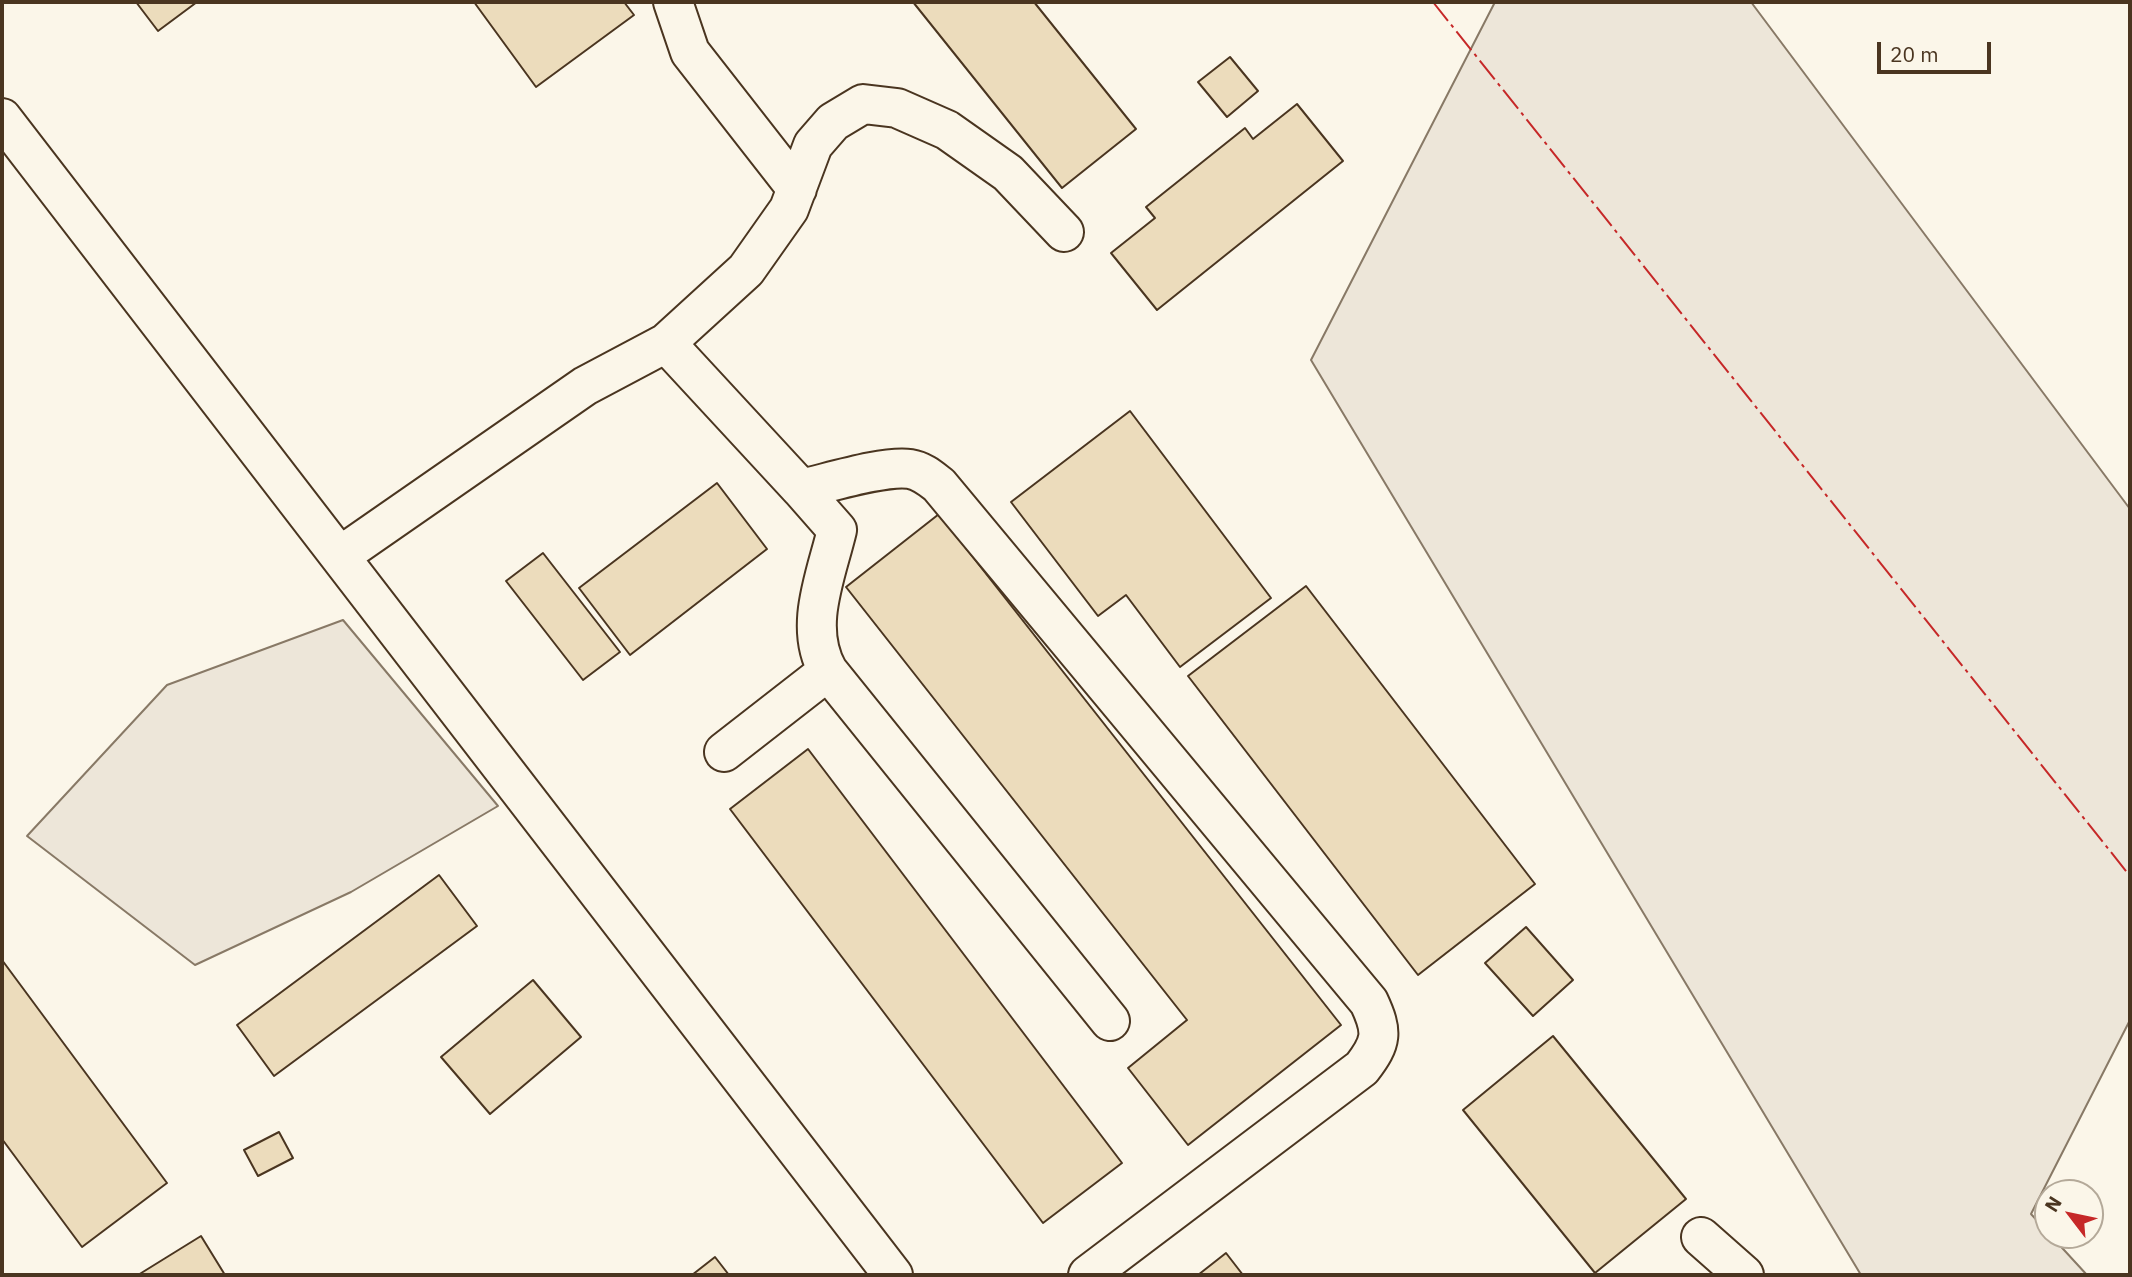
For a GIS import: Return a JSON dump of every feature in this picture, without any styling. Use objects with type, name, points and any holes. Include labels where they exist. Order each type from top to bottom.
[{"type":"lane","points":[[673,2],[690,52],[797,189]]},
{"type":"lane","points":[[340,556],[585,386],[666,343],[746,270],[789,209],[813,145],[833,122],[863,104],[897,108],[947,130],[1008,173],[1064,232]]},
{"type":"lane","points":[[2,118],[893,1275]]},
{"type":"lane","points":[[666,343],[837,530],[817,615],[815,636],[820,656],[828,671],[1110,1021]]},
{"type":"lane","points":[[801,489],[910,469],[926,475],[939,485],[1370,1002],[1379,1025],[1377,1048],[1362,1068],[1088,1275]]},
{"type":"lane","points":[[724,752],[828,671]]},
{"type":"lane","points":[[1701,1237],[1744,1275]]},
{"type":"shaded area","points":[[1495,2],[1751,2],[2130,509],[2130,1020],[2049,1179],[2034,1179],[2034,1208],[2031,1214],[2034,1217],[2034,1249],[2063,1249],[2087,1275],[1861,1275],[1311,360]]},
{"type":"shaded area","points":[[343,620],[498,806],[351,892],[195,965],[27,836],[167,685]]},
{"type":"building","points":[[136,2],[197,2],[158,31]]},
{"type":"building","points":[[474,2],[624,2],[634,15],[536,87]]},
{"type":"building","points":[[913,2],[1034,2],[1136,129],[1062,188]]},
{"type":"building","points":[[1230,57],[1258,91],[1227,117],[1198,82]]},
{"type":"building","points":[[1297,104],[1343,161],[1157,310],[1111,253],[1155,218],[1146,207],[1245,128],[1253,139]]},
{"type":"building","points":[[1130,411],[1271,598],[1180,667],[1126,595],[1098,616],[1011,502]]},
{"type":"building","points":[[717,483],[767,549],[630,655],[579,588]]},
{"type":"building","points":[[939,514],[1341,1025],[1188,1145],[1128,1068],[1187,1020],[846,587]]},
{"type":"building","points":[[543,553],[620,652],[583,680],[506,581]]},
{"type":"building","points":[[1306,586],[1535,884],[1418,975],[1188,676]]},
{"type":"building","points":[[808,749],[1122,1163],[1043,1223],[730,809]]},
{"type":"building","points":[[439,875],[477,926],[274,1076],[237,1025]]},
{"type":"building","points":[[1526,927],[1573,980],[1533,1016],[1485,963]]},
{"type":"building","points":[[2,960],[167,1183],[82,1247],[2,1139]]},
{"type":"building","points":[[533,980],[581,1037],[490,1114],[441,1057]]},
{"type":"building","points":[[1553,1036],[1686,1199],[1595,1273],[1463,1110]]},
{"type":"building","points":[[279,1132],[293,1158],[258,1176],[244,1150]]},
{"type":"building","points":[[201,1236],[225,1275],[138,1275]]},
{"type":"building","points":[[1226,1253],[1243,1275],[1198,1275]]},
{"type":"building","points":[[715,1257],[729,1275],[692,1275]]},
{"type":"power","points":[[1433,2],[2130,876]]}]
